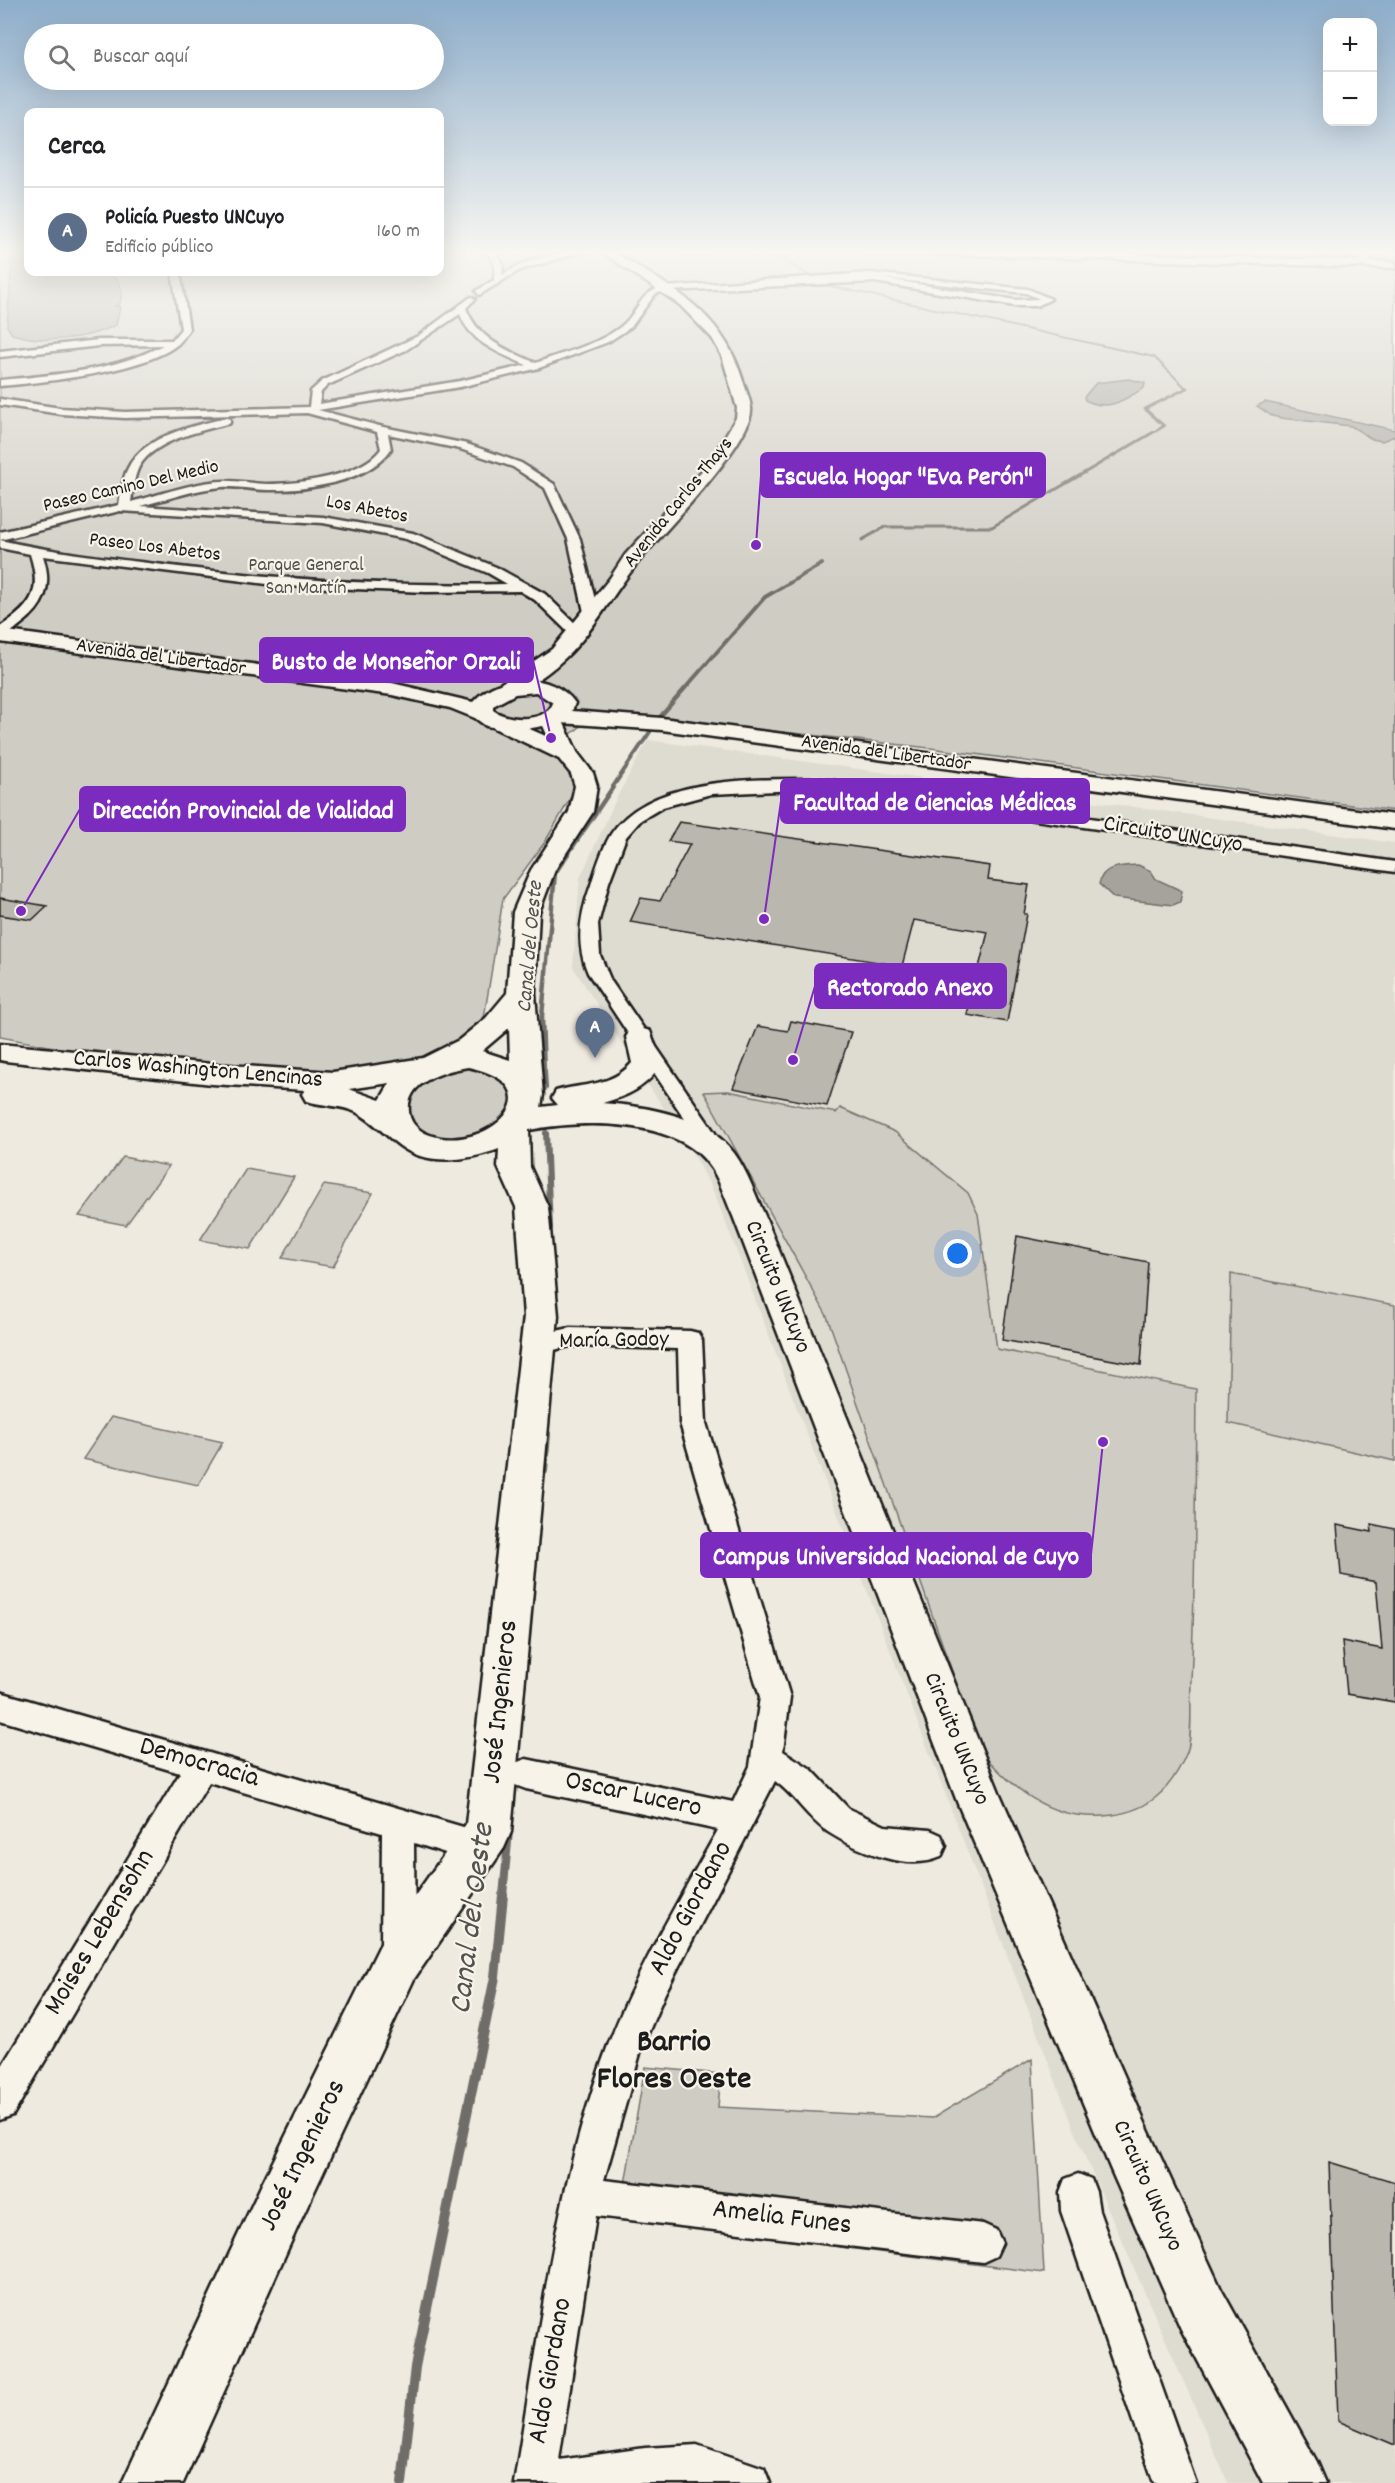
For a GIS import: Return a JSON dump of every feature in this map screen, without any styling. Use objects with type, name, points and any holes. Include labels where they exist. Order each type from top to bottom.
[{"type":"street","points":[[0,378],[75,367]]},
{"type":"street","points":[[0,383],[108,367]]},
{"type":"street","points":[[313,410],[316,391],[325,383],[362,367]]},
{"type":"street","points":[[0,402],[61,411],[115,414],[313,410],[333,404],[460,384],[532,367]]},
{"type":"street","name":"Avenida Carlos Thays","points":[[501,691],[533,673],[559,653],[631,559],[715,465],[743,418],[744,408],[731,367]]},
{"type":"street","points":[[313,410],[382,430],[463,446],[517,465],[550,486],[573,539],[591,612]]},
{"type":"street","points":[[124,509],[133,466],[150,449],[188,432],[257,412]]},
{"type":"street","name":"Paseo Camino Del Medio","points":[[0,536],[124,509],[221,484],[295,486],[343,476],[379,459],[386,449],[382,430]]},
{"type":"street","name":"Los Abetos","points":[[124,509],[322,520],[409,536],[492,570],[540,597],[576,632]]},
{"type":"street","name":"Paseo Los Abetos","points":[[0,544],[35,552],[199,574],[323,586],[431,590],[522,587]]},
{"type":"street","points":[[0,635],[25,617],[42,594],[43,570],[35,552]]},
{"type":"street","name":"Avenida del Libertador","points":[[0,635],[392,689],[431,697],[493,718]]},
{"type":"street","name":"Avenida Carlos Thays","points":[[556,706],[553,678],[559,653]]},
{"type":"street","name":"Avenida del Libertador","points":[[392,689],[501,691],[531,687],[556,706],[662,724],[1395,822]]},
{"type":"street","points":[[501,691],[487,698],[482,705],[493,718],[567,754]]},
{"type":"street","points":[[493,718],[530,725],[556,706],[567,754],[582,773],[586,786],[581,812],[543,870],[526,912],[521,994],[528,1103],[516,1125]]},
{"type":"street","name":"Circuito UNCuyo","points":[[1296,2483],[1201,2309],[1130,2151],[981,1804],[749,1216],[720,1156],[681,1093],[640,1037],[593,964],[589,913],[620,835],[634,820],[657,804],[679,796],[723,787],[767,783],[820,784],[1395,867]]},
{"type":"street","points":[[521,994],[495,1028],[472,1047],[407,1080],[395,1097],[393,1115],[403,1132],[417,1142],[457,1149],[478,1146],[499,1137],[516,1125],[555,1114],[627,1115],[665,1125],[690,1135],[720,1156]]},
{"type":"street","points":[[435,1064],[468,1058],[494,1062],[514,1072],[527,1090],[567,1098],[598,1097],[624,1084],[641,1072],[647,1064],[640,1037]]},
{"type":"street","name":"Carlos Washington Lencinas","points":[[2,1051],[212,1074],[333,1082],[435,1064]]},
{"type":"street","name":"Carlos Washington Lencinas","points":[[2,1051],[154,1078],[345,1097],[375,1107],[403,1132]]},
{"type":"street","name":"José Ingenieros","points":[[152,2483],[280,2205],[397,1962],[488,1832],[541,1316],[532,1207],[514,1167],[516,1125]]},
{"type":"street","points":[[478,1146],[514,1167]]},
{"type":"street","name":"María Godoy","points":[[538,1344],[570,1337],[690,1340]]},
{"type":"street","name":"Aldo Giordano","points":[[535,2483],[581,2196],[624,2050],[653,1981],[741,1819],[765,1769],[767,1758],[775,1697],[693,1424],[690,1340]]},
{"type":"street","name":"Democracia","points":[[0,1706],[398,1822],[477,1848]]},
{"type":"street","points":[[767,1758],[800,1780],[838,1820],[883,1842],[930,1846]]},
{"type":"street","name":"Moises Lebensohn","points":[[0,2102],[202,1765]]},
{"type":"street","name":"Oscar Lucero","points":[[526,1774],[741,1819]]},
{"type":"street","points":[[397,1962],[400,1918],[398,1822]]},
{"type":"street","points":[[1078,2192],[1080,2211],[1175,2483]]},
{"type":"street","name":"Amelia Funes","points":[[581,2196],[983,2243]]},
{"type":"street","points":[[542,2483],[645,2468],[697,2465],[749,2483]]},
{"type":"shaded area","points":[[1129,379],[1145,383],[1144,388],[1109,405],[1085,400],[1084,397],[1096,383]]},
{"type":"shaded area","points":[[1265,402],[1395,430],[1395,436],[1382,441],[1372,439],[1351,426],[1272,416],[1257,406]]},
{"type":"shaded area","points":[[648,740],[1395,843],[1395,2483],[1228,2483],[1081,2147],[715,1195],[698,1162],[573,967],[580,878],[617,797]]},
{"type":"shaded area","points":[[1138,865],[1151,871],[1156,879],[1182,891],[1180,902],[1173,905],[1114,898],[1099,884],[1104,873],[1109,870],[1120,866]]},
{"type":"green space","name":"Parque General San Martín","points":[[0,367],[1395,367],[1395,811],[930,748],[646,717],[594,716],[566,738],[577,787],[545,842],[503,899],[484,1018],[470,1043],[441,1055],[321,1077],[102,1056],[0,1037]]},
{"type":"green space","points":[[461,1064],[512,1082],[513,1113],[486,1131],[464,1140],[440,1139],[409,1126],[407,1090],[417,1080]]},
{"type":"green space","points":[[728,1091],[836,1113],[840,1108],[895,1132],[968,1193],[978,1214],[997,1349],[1196,1389],[1195,1571],[1189,1745],[1173,1779],[1155,1798],[1144,1805],[1118,1814],[1103,1816],[1065,1813],[1033,1799],[1019,1789],[980,1751],[827,1316],[704,1092]]},
{"type":"green space","points":[[123,1157],[169,1166],[126,1225],[79,1216]]},
{"type":"green space","points":[[246,1169],[294,1177],[250,1249],[200,1240]]},
{"type":"green space","points":[[324,1185],[373,1193],[333,1267],[282,1258]]},
{"type":"green space","points":[[1231,1274],[1395,1305],[1395,1461],[1228,1423]]},
{"type":"green space","points":[[111,1417],[223,1442],[198,1485],[83,1459]]},
{"type":"green space","points":[[1032,2059],[1044,2273],[619,2219],[645,2067],[721,2074],[718,2107],[933,2118]]},
{"type":"building","points":[[679,822],[990,866],[988,880],[1029,885],[1024,914],[1027,914],[1007,1022],[967,1015],[988,932],[914,920],[902,966],[630,922],[641,898],[660,901],[690,844],[668,841]]},
{"type":"building","points":[[0,898],[47,906],[32,920],[0,915]]},
{"type":"building","points":[[791,1021],[851,1032],[827,1106],[733,1088],[758,1026],[788,1031]]},
{"type":"building","points":[[1017,1236],[1148,1262],[1141,1365],[1002,1340]]},
{"type":"building","points":[[1371,1524],[1395,1529],[1395,1702],[1347,1694],[1342,1641],[1382,1649],[1376,1582],[1341,1575],[1337,1525],[1372,1532]]},
{"type":"building","points":[[1329,2162],[1395,2182],[1395,2445],[1338,2421]]},
{"type":"waterway","name":"Canal del Oeste","points":[[1164,367],[1186,388]]},
{"type":"waterway","name":"Canal del Oeste","points":[[862,540],[885,527],[992,527],[1164,426],[1145,409],[1186,388]]},
{"type":"waterway","name":"Canal del Oeste","points":[[659,718],[765,597],[822,564]]},
{"type":"waterway","name":"Canal del Oeste","points":[[612,788],[652,729]]},
{"type":"waterway","name":"Canal del Oeste","points":[[544,1073],[542,1016],[555,873],[613,787]]},
{"type":"waterway","name":"Canal del Oeste","points":[[544,1071],[545,1088]]},
{"type":"waterway","points":[[546,1133],[550,1228]]},
{"type":"waterway","name":"Canal del Oeste","points":[[544,1471],[547,1434]]},
{"type":"waterway","name":"Canal del Oeste","points":[[503,1896],[509,1831]]},
{"type":"waterway","name":"Canal del Oeste","points":[[402,2483],[415,2367],[495,1977],[503,1895]]},
{"type":"place","name":"Escuela Hogar \"Eva Perón\"","points":[[756,545]]},
{"type":"place","name":"Busto de Monseñor Orzali","points":[[551,738]]},
{"type":"place","name":"Dirección Provincial de Vialidad","points":[[21,911]]},
{"type":"place","name":"Facultad de Ciencias Médicas","points":[[764,919]]},
{"type":"place","name":"Policía Puesto UNCuyo","points":[[595,1058]]},
{"type":"place","name":"Rectorado Anexo","points":[[793,1060]]},
{"type":"place","name":"Campus Universidad Nacional de Cuyo","points":[[1103,1442]]},
{"type":"district","name":"Barrio Flores Oeste","points":[[674,2062]]}]
